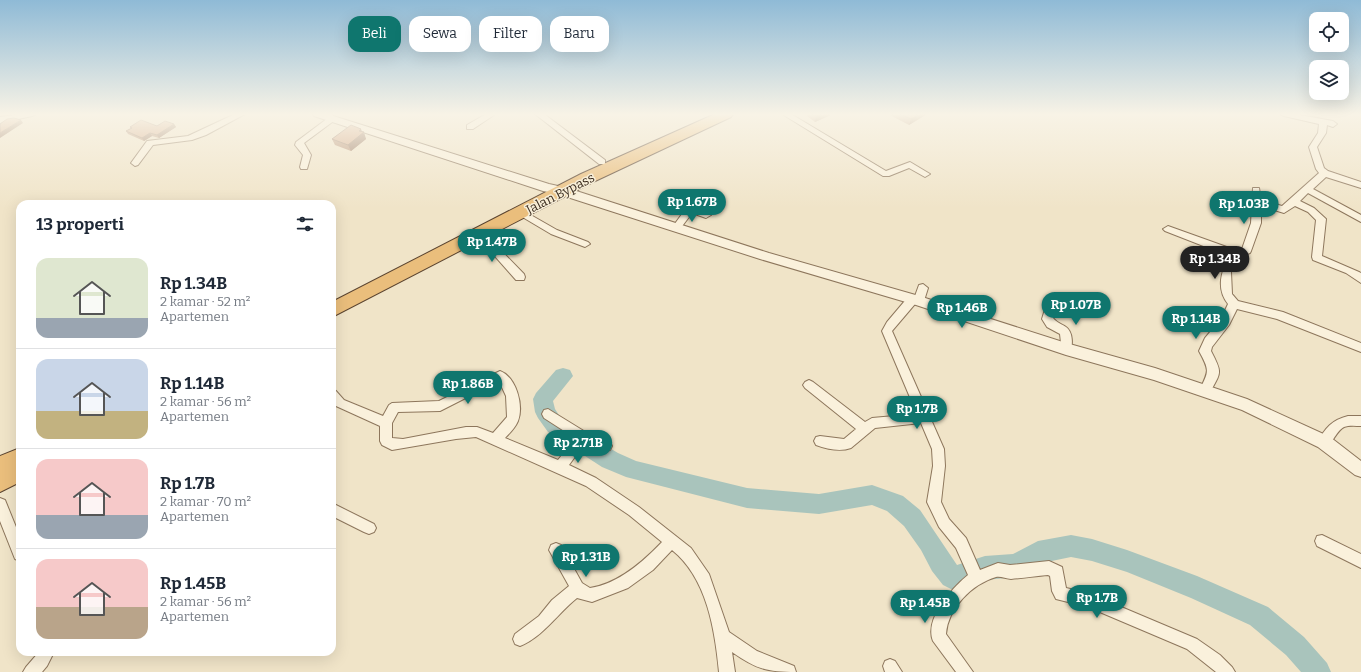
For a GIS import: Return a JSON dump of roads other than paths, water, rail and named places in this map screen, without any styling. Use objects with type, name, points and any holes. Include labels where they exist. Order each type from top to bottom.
[{"type":"highway","name":"Jalan Bypass","points":[[336,308],[522,213],[555,190],[602,162],[638,145]]},
{"type":"highway","name":"Jalan Bypass","points":[[555,190],[655,145]]},
{"type":"highway","points":[[336,296],[555,190]]},
{"type":"highway","points":[[0,467],[16,459]]},
{"type":"highway","points":[[0,482],[16,473]]},
{"type":"street","points":[[135,163],[148,145]]},
{"type":"street","points":[[300,145],[307,155],[304,166]]},
{"type":"street","points":[[417,145],[555,190],[678,227],[765,256],[918,296],[1066,348],[1155,374],[1205,391],[1247,406],[1324,442],[1361,470]]},
{"type":"street","points":[[580,145],[602,162]]},
{"type":"street","points":[[836,145],[879,172],[886,174],[910,165],[925,174]]},
{"type":"street","points":[[1315,145],[1314,147],[1320,169],[1325,173],[1361,185]]},
{"type":"street","points":[[1257,202],[1282,210],[1325,173]]},
{"type":"street","points":[[1308,189],[1361,219]]},
{"type":"street","points":[[1168,229],[1235,254],[1246,251],[1249,247],[1256,223],[1256,190]]},
{"type":"street","points":[[1293,200],[1311,210],[1322,219],[1317,257],[1351,270],[1361,279]]},
{"type":"street","points":[[678,227],[690,209],[706,215]]},
{"type":"street","points":[[522,213],[554,232],[585,244]]},
{"type":"street","points":[[480,234],[520,277]]},
{"type":"street","points":[[1235,254],[1226,272],[1227,295],[1234,304],[1279,315],[1361,348]]},
{"type":"street","points":[[918,296],[888,327],[887,331],[938,449],[939,466],[934,492],[934,502],[939,516],[961,543],[975,573]]},
{"type":"street","points":[[1205,391],[1213,376],[1214,368],[1204,351],[1206,345],[1211,336],[1222,327],[1234,304]]},
{"type":"street","points":[[1050,309],[1047,320],[1052,325],[1065,332],[1067,335],[1066,348]]},
{"type":"street","points":[[495,440],[511,422],[513,417],[510,388],[507,380],[500,376],[440,406],[396,407],[386,423],[386,441],[392,445],[405,445],[464,432],[477,432],[495,440],[560,467],[591,482],[634,511],[686,553],[704,579],[723,638],[727,672]]},
{"type":"street","points":[[809,385],[864,428]]},
{"type":"street","points":[[336,400],[340,403],[386,423]]},
{"type":"street","points":[[548,414],[580,441],[606,446]]},
{"type":"street","points":[[820,441],[840,445],[847,444],[856,438],[864,428],[872,423],[924,418]]},
{"type":"street","points":[[1324,442],[1330,431],[1336,426],[1348,420],[1361,421]]},
{"type":"street","points":[[560,467],[580,441]]},
{"type":"street","points":[[0,504],[16,544]]},
{"type":"street","points":[[336,511],[369,528]]},
{"type":"street","points":[[1322,541],[1361,561]]},
{"type":"street","points":[[556,550],[563,560],[578,590],[585,594],[592,595],[618,586],[640,572],[671,542]]},
{"type":"street","points":[[965,672],[938,636],[938,629],[950,602],[975,573],[998,570],[1010,572],[1048,568],[1054,569],[1058,572],[1058,591],[1061,594],[1088,600],[1192,644],[1216,660],[1228,672]]},
{"type":"street","points":[[520,639],[544,621],[557,605],[578,590]]},
{"type":"street","points":[[723,638],[752,657],[789,671]]},
{"type":"street","points":[[31,672],[45,656]]},
{"type":"waterway","points":[[563,376],[543,399],[545,412],[555,426],[610,460],[634,470],[747,498],[819,504],[872,495],[895,503],[912,518],[929,542],[940,563],[951,577],[961,577],[985,568],[1016,565],[1038,552],[1071,546],[1092,550],[1127,561],[1197,588],[1259,616],[1295,646],[1318,672]]}]
